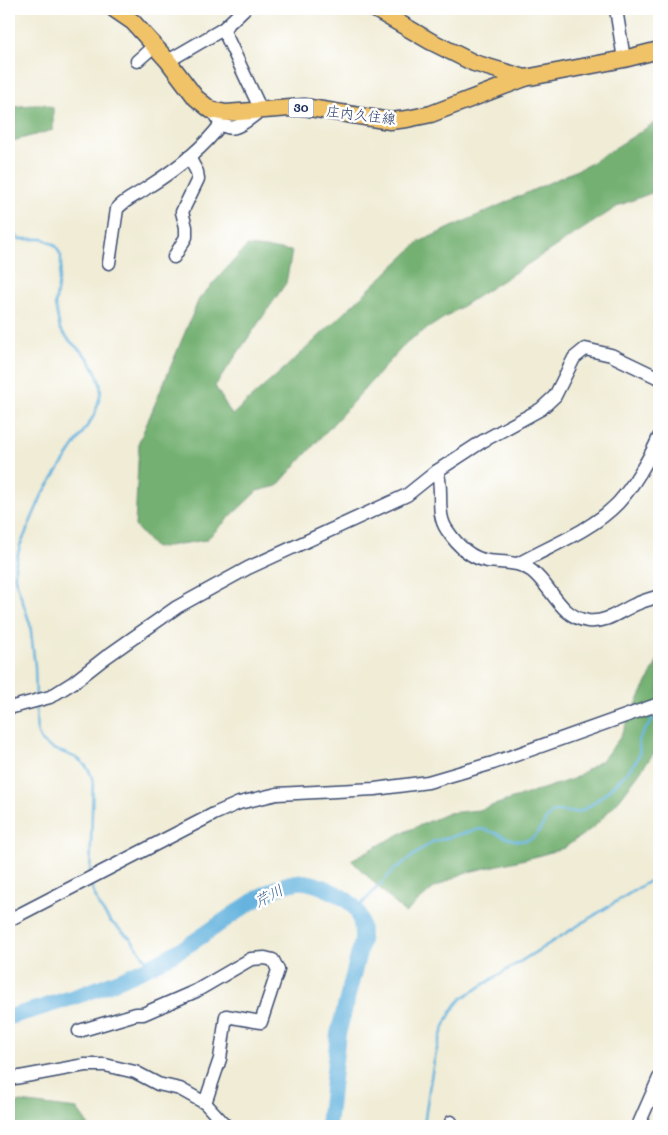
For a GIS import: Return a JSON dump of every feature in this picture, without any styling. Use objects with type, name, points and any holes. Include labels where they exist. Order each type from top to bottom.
[{"type":"main road","points":[[114,9],[133,22],[168,61],[196,98],[211,110]]},
{"type":"main road","name":"庄内久住線","points":[[375,9],[430,41],[474,63],[525,78]]},
{"type":"main road","name":"庄内久住線","points":[[211,110],[226,113],[304,107],[390,121],[407,119],[431,114],[525,78],[624,59],[659,50]]},
{"type":"street","points":[[168,61],[223,29],[244,9]]},
{"type":"street","points":[[616,9],[624,59]]},
{"type":"street","points":[[211,110],[220,124],[228,128],[238,127],[261,110],[223,29]]},
{"type":"street","points":[[137,61],[154,46]]},
{"type":"street","points":[[109,263],[117,209],[122,203],[148,187],[189,157],[211,138],[220,124]]},
{"type":"street","points":[[174,257],[186,237],[186,227],[182,212],[198,179],[197,172],[189,157]]},
{"type":"street","points":[[9,708],[50,697],[74,682],[177,607],[248,568],[407,495],[437,471],[483,441],[541,409],[555,396],[574,358],[585,349],[611,355],[659,378]]},
{"type":"street","points":[[518,564],[589,526],[618,503],[654,449],[659,437]]},
{"type":"street","points":[[437,471],[440,478],[439,504],[445,529],[464,551],[486,561],[518,564],[532,572],[571,615],[588,621],[609,618],[634,605],[659,596]]},
{"type":"street","points":[[9,920],[229,807],[262,796],[302,791],[375,789],[428,782],[493,763],[659,704]]},
{"type":"street","points":[[79,1031],[136,1014],[143,1014],[196,992],[252,959],[265,958],[273,960],[278,970],[261,1022],[226,1016],[220,1059],[205,1103]]},
{"type":"street","points":[[9,1079],[85,1064],[105,1065],[135,1072],[158,1084],[180,1089],[205,1103],[226,1126]]},
{"type":"street","points":[[638,1126],[659,1078]]},
{"type":"green space","points":[[44,104],[53,108],[53,130],[9,142],[9,107]]},
{"type":"green space","points":[[659,120],[659,190],[620,205],[408,341],[277,486],[257,491],[206,540],[155,548],[135,526],[139,442],[199,299],[247,246],[292,251],[286,283],[215,386],[232,415],[295,359],[419,242],[588,165]]},
{"type":"green space","points":[[659,658],[659,746],[620,799],[595,826],[564,848],[464,873],[435,887],[405,913],[351,860],[402,833],[449,813],[479,810],[573,779],[603,759],[619,739]]},
{"type":"green space","points":[[20,1102],[77,1109],[89,1126],[9,1126],[9,1106]]},
{"type":"waterway","points":[[9,227],[18,239],[44,239],[56,246],[61,256],[55,305],[60,329],[88,358],[100,383],[101,392],[95,414],[42,495],[20,546],[15,566],[15,578],[30,624],[35,666],[36,698]]},
{"type":"waterway","points":[[36,706],[37,731],[43,742],[49,747],[82,762],[93,781],[90,873]]},
{"type":"waterway","points":[[356,910],[394,870],[432,842],[480,829],[509,839],[527,840],[536,836],[548,816],[552,813],[559,811],[578,812],[584,809],[612,787],[636,761],[640,751],[638,740],[659,713]]},
{"type":"waterway","points":[[424,1126],[431,1077],[439,1040],[453,1009],[462,998],[659,875]]},
{"type":"waterway","name":"芹川","points":[[9,1017],[99,988],[164,959],[255,900],[284,885],[304,882],[330,890],[346,900],[357,911],[360,918],[362,941],[338,1034],[328,1126]]},
{"type":"waterway","points":[[90,883],[99,906],[110,921],[131,939],[150,965]]}]
